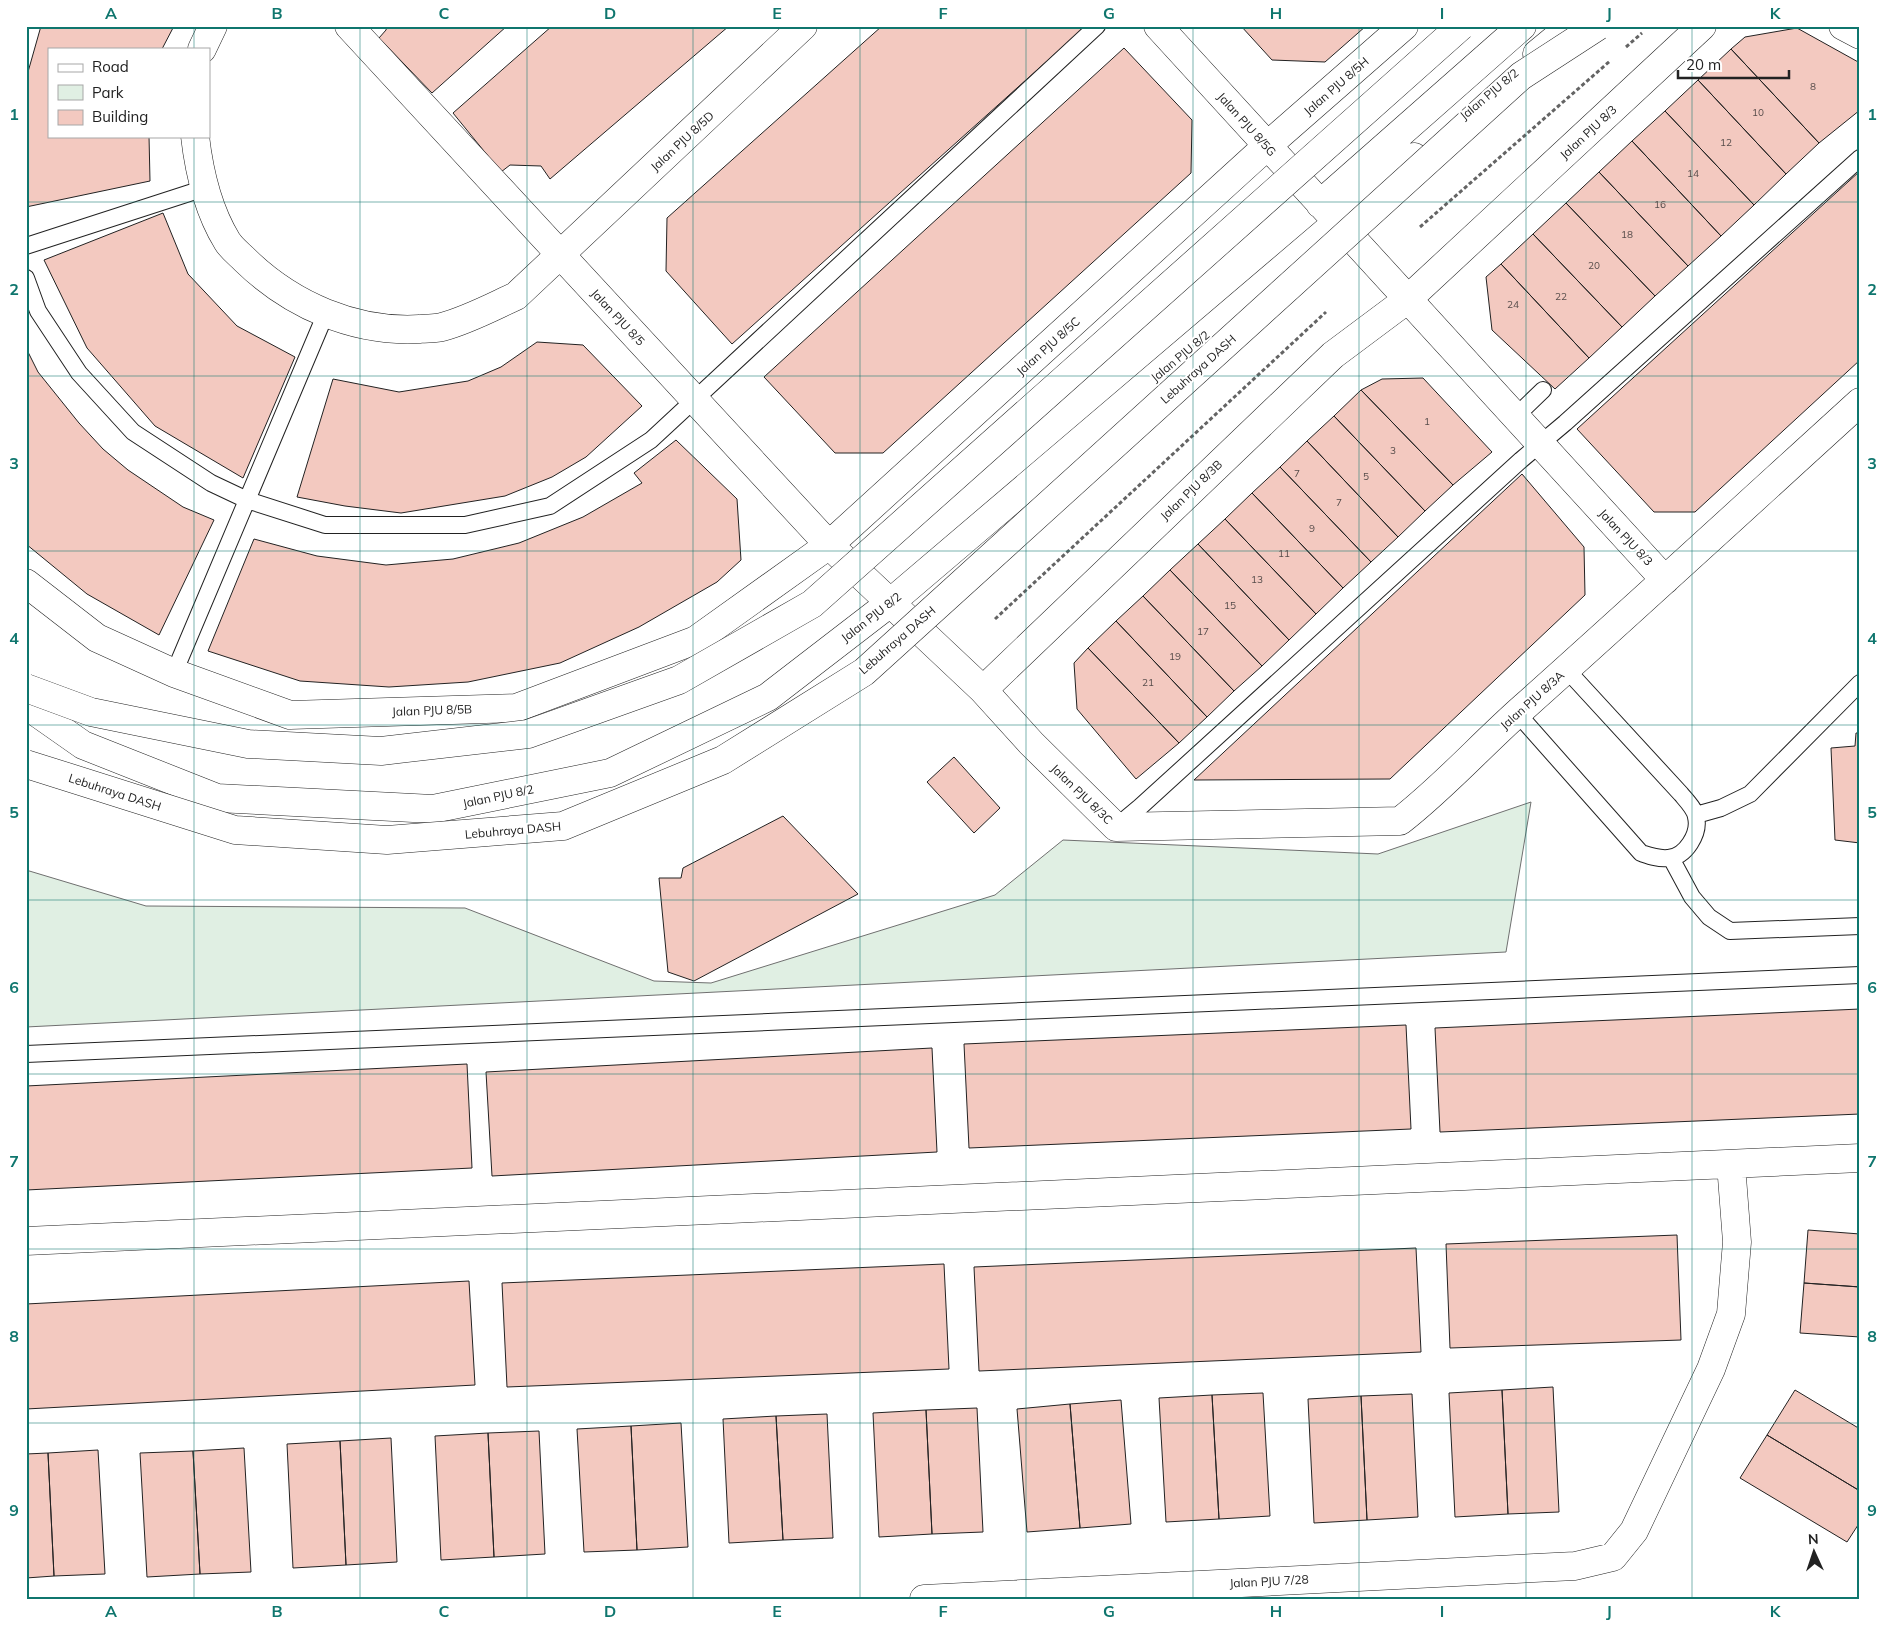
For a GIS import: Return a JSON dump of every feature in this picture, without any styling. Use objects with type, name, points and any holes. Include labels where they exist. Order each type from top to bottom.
[{"type":"main road","points":[[202,48],[212,26]]},
{"type":"main road","name":"Jalan PJU 8/5","points":[[349,26],[829,545],[890,603]]},
{"type":"main road","name":"Jalan PJU 8/5D","points":[[194,138],[205,188],[215,217],[228,242],[262,277],[297,300],[356,324],[396,330],[442,327],[482,312],[516,296],[803,26]]},
{"type":"main road","name":"Jalan PJU 8/5G","points":[[1158,26],[1328,213]]},
{"type":"main road","name":"Jalan PJU 8/5H","points":[[1267,146],[1404,26]]},
{"type":"main road","points":[[26,688],[91,712],[248,744],[381,751],[528,734],[679,680],[812,604],[1461,26]]},
{"type":"main road","name":"Jalan PJU 8/2","points":[[26,705],[83,745],[217,798],[434,809],[610,773],[768,697],[890,603],[1328,213],[1522,26]]},
{"type":"main road","name":"Jalan PJU 8/2","points":[[1328,213],[1571,26]]},
{"type":"main road","name":"Lebuhraya DASH","points":[[26,764],[235,830],[387,840],[563,826],[723,760],[864,672],[1521,76],[1598,26]]},
{"type":"main road","name":"Jalan PJU 8/3","points":[[1408,300],[1702,26]]},
{"type":"main road","points":[[1843,26],[1860,35]]},
{"type":"main road","name":"Jalan PJU 8/5C","points":[[829,545],[1267,146]]},
{"type":"main road","name":"Jalan PJU 8/3","points":[[1328,213],[1666,580]]},
{"type":"main road","name":"Jalan PJU 8/3B","points":[[982,690],[1334,354],[1408,300]]},
{"type":"main road","points":[[1666,580],[1860,402]]},
{"type":"main road","name":"Jalan PJU 8/5B","points":[[26,582],[97,638],[174,673],[290,715],[516,708],[696,640],[829,545]]},
{"type":"main road","name":"Jalan PJU 8/3A","points":[[1400,822],[1423,804],[1517,713],[1666,580]]},
{"type":"main road","name":"Jalan PJU 8/3C","points":[[890,603],[982,690],[1031,743],[1116,827],[1400,822]]},
{"type":"main road","points":[[26,1241],[1860,1158]]},
{"type":"main road","name":"Jalan PJU 7/28","points":[[924,1599],[1575,1566],[1613,1557],[1634,1531],[1710,1369],[1731,1314],[1737,1242],[1731,1164]]},
{"type":"lane","points":[[26,278],[38,311],[79,373],[133,432],[211,482],[247,500],[325,525],[465,525],[550,506],[651,440],[1097,26]]},
{"type":"lane","points":[[1116,827],[1860,158]]},
{"type":"lane","points":[[26,246],[205,188]]},
{"type":"lane","points":[[174,673],[326,313]]},
{"type":"lane","points":[[1515,417],[1543,390]]},
{"type":"lane","points":[[1517,713],[1641,853],[1656,858],[1671,858],[1682,852],[1690,843],[1697,829],[1696,814],[1681,794],[1566,669]]},
{"type":"lane","points":[[1696,814],[1722,808],[1750,794],[1860,683]]},
{"type":"lane","points":[[1671,858],[1692,897],[1709,917],[1730,931],[1860,926]]},
{"type":"lane","points":[[26,1054],[1860,975]]},
{"type":"path","points":[[1621,51],[1642,32]]},
{"type":"path","points":[[1420,227],[1613,58]]},
{"type":"path","points":[[995,619],[1326,312]]},
{"type":"green space","points":[[1531,802],[1506,952],[26,1027],[26,870],[146,906],[465,908],[654,981],[711,983],[995,895],[1063,840],[1378,854]]},
{"type":"building","points":[[41,26],[174,26],[163,48],[48,48],[48,138],[149,138],[150,181],[26,207],[26,79]]},
{"type":"building","points":[[387,26],[507,26],[432,93],[379,38]]},
{"type":"building","points":[[552,26],[729,26],[550,179],[541,166],[510,165],[501,172],[453,113]]},
{"type":"building","points":[[882,26],[1086,26],[732,344],[666,271],[667,218]]},
{"type":"building","points":[[1241,26],[1366,26],[1325,62],[1272,60]]},
{"type":"building","points":[[1797,28],[1860,63],[1860,110],[1819,143],[1731,49],[1745,37]]},
{"type":"building","points":[[1124,48],[1192,120],[1191,173],[883,453],[835,453],[764,377]]},
{"type":"building","points":[[1731,49],[1819,143],[1786,174],[1698,80]]},
{"type":"building","points":[[1698,80],[1786,174],[1754,205],[1665,111]]},
{"type":"building","points":[[1665,111],[1754,205],[1721,236],[1632,141]]},
{"type":"building","points":[[1632,141],[1721,236],[1688,266],[1599,172]]},
{"type":"building","points":[[1860,171],[1860,360],[1695,512],[1654,512],[1577,429]]},
{"type":"building","points":[[1599,172],[1688,266],[1655,296],[1566,203]]},
{"type":"building","points":[[1566,203],[1655,296],[1622,327],[1533,234]]},
{"type":"building","points":[[163,213],[188,274],[237,326],[295,357],[243,478],[155,426],[87,348],[44,260]]},
{"type":"building","points":[[1533,234],[1622,327],[1589,358],[1501,264]]},
{"type":"building","points":[[1501,264],[1589,358],[1555,389],[1492,330],[1486,277]]},
{"type":"building","points":[[537,342],[583,345],[642,406],[586,457],[552,477],[505,496],[401,513],[345,506],[297,497],[333,379],[399,392],[468,381],[501,367]]},
{"type":"building","points":[[26,348],[38,372],[79,423],[103,449],[128,470],[183,507],[214,520],[159,635],[87,594],[26,544]]},
{"type":"building","points":[[1423,378],[1492,452],[1453,485],[1361,390],[1382,379]]},
{"type":"building","points":[[1361,390],[1453,485],[1425,511],[1334,416]]},
{"type":"building","points":[[1334,416],[1425,511],[1398,537],[1307,441]]},
{"type":"building","points":[[676,440],[737,499],[741,560],[717,582],[639,627],[560,663],[468,682],[389,687],[300,681],[208,651],[254,539],[317,556],[386,565],[453,559],[519,543],[583,517],[642,483],[634,473]]},
{"type":"building","points":[[1307,441],[1398,537],[1371,562],[1280,467]]},
{"type":"building","points":[[1280,467],[1371,562],[1343,588],[1252,493]]},
{"type":"building","points":[[1522,474],[1584,547],[1585,595],[1390,779],[1194,780]]},
{"type":"building","points":[[1252,493],[1343,588],[1316,614],[1225,519]]},
{"type":"building","points":[[1225,519],[1316,614],[1289,640],[1198,544]]},
{"type":"building","points":[[1198,544],[1289,640],[1262,666],[1170,570]]},
{"type":"building","points":[[1170,570],[1262,666],[1234,691],[1143,596]]},
{"type":"building","points":[[1143,596],[1234,691],[1207,717],[1116,621]]},
{"type":"building","points":[[1116,621],[1207,717],[1179,743],[1088,648]]},
{"type":"building","points":[[1088,648],[1179,743],[1136,779],[1077,709],[1074,663]]},
{"type":"building","points":[[1856,733],[1860,733],[1860,843],[1835,840],[1831,748],[1855,746]]},
{"type":"building","points":[[954,757],[1000,808],[974,833],[927,782]]},
{"type":"building","points":[[783,816],[858,894],[694,981],[668,972],[659,878],[681,878],[683,868]]},
{"type":"building","points":[[1860,1009],[1860,1114],[1440,1132],[1435,1028]]},
{"type":"building","points":[[1406,1025],[1411,1129],[969,1148],[964,1044]]},
{"type":"building","points":[[932,1048],[937,1152],[492,1176],[486,1072]]},
{"type":"building","points":[[467,1064],[472,1168],[26,1190],[26,1086]]},
{"type":"building","points":[[1808,1230],[1860,1234],[1860,1287],[1804,1283]]},
{"type":"building","points":[[1677,1235],[1681,1340],[1450,1348],[1446,1244]]},
{"type":"building","points":[[1416,1248],[1421,1352],[979,1371],[974,1267]]},
{"type":"building","points":[[944,1264],[949,1369],[507,1387],[502,1283]]},
{"type":"building","points":[[469,1281],[475,1385],[26,1409],[26,1304]]},
{"type":"building","points":[[1804,1283],[1860,1287],[1860,1337],[1800,1333]]},
{"type":"building","points":[[1553,1387],[1559,1512],[1508,1514],[1502,1390]]},
{"type":"building","points":[[1502,1390],[1508,1514],[1455,1517],[1449,1393]]},
{"type":"building","points":[[1795,1390],[1860,1429],[1860,1491],[1767,1435]]},
{"type":"building","points":[[1263,1393],[1270,1516],[1219,1519],[1212,1395]]},
{"type":"building","points":[[1412,1394],[1418,1517],[1367,1520],[1361,1396]]},
{"type":"building","points":[[1212,1395],[1219,1519],[1166,1522],[1159,1398]]},
{"type":"building","points":[[1361,1396],[1367,1520],[1314,1523],[1308,1399]]},
{"type":"building","points":[[1121,1400],[1131,1524],[1080,1528],[1070,1404]]},
{"type":"building","points":[[1070,1404],[1080,1528],[1027,1532],[1017,1409]]},
{"type":"building","points":[[977,1408],[983,1532],[932,1534],[926,1410]]},
{"type":"building","points":[[926,1410],[932,1534],[879,1537],[873,1413]]},
{"type":"building","points":[[827,1414],[833,1538],[783,1540],[776,1416]]},
{"type":"building","points":[[776,1416],[783,1540],[729,1543],[723,1419]]},
{"type":"building","points":[[681,1423],[688,1547],[637,1550],[631,1426]]},
{"type":"building","points":[[631,1426],[637,1550],[584,1552],[577,1429]]},
{"type":"building","points":[[539,1431],[545,1554],[494,1557],[488,1433]]},
{"type":"building","points":[[488,1433],[494,1557],[441,1560],[435,1436]]},
{"type":"building","points":[[1767,1435],[1860,1491],[1860,1522],[1847,1542],[1740,1478]]},
{"type":"building","points":[[391,1438],[397,1562],[346,1565],[340,1441]]},
{"type":"building","points":[[340,1441],[346,1565],[293,1568],[287,1444]]},
{"type":"building","points":[[244,1448],[251,1572],[200,1574],[193,1451]]},
{"type":"building","points":[[98,1450],[105,1574],[54,1576],[48,1453]]},
{"type":"building","points":[[193,1451],[200,1574],[147,1577],[140,1453]]},
{"type":"building","points":[[48,1453],[54,1576],[26,1578],[26,1454]]}]
